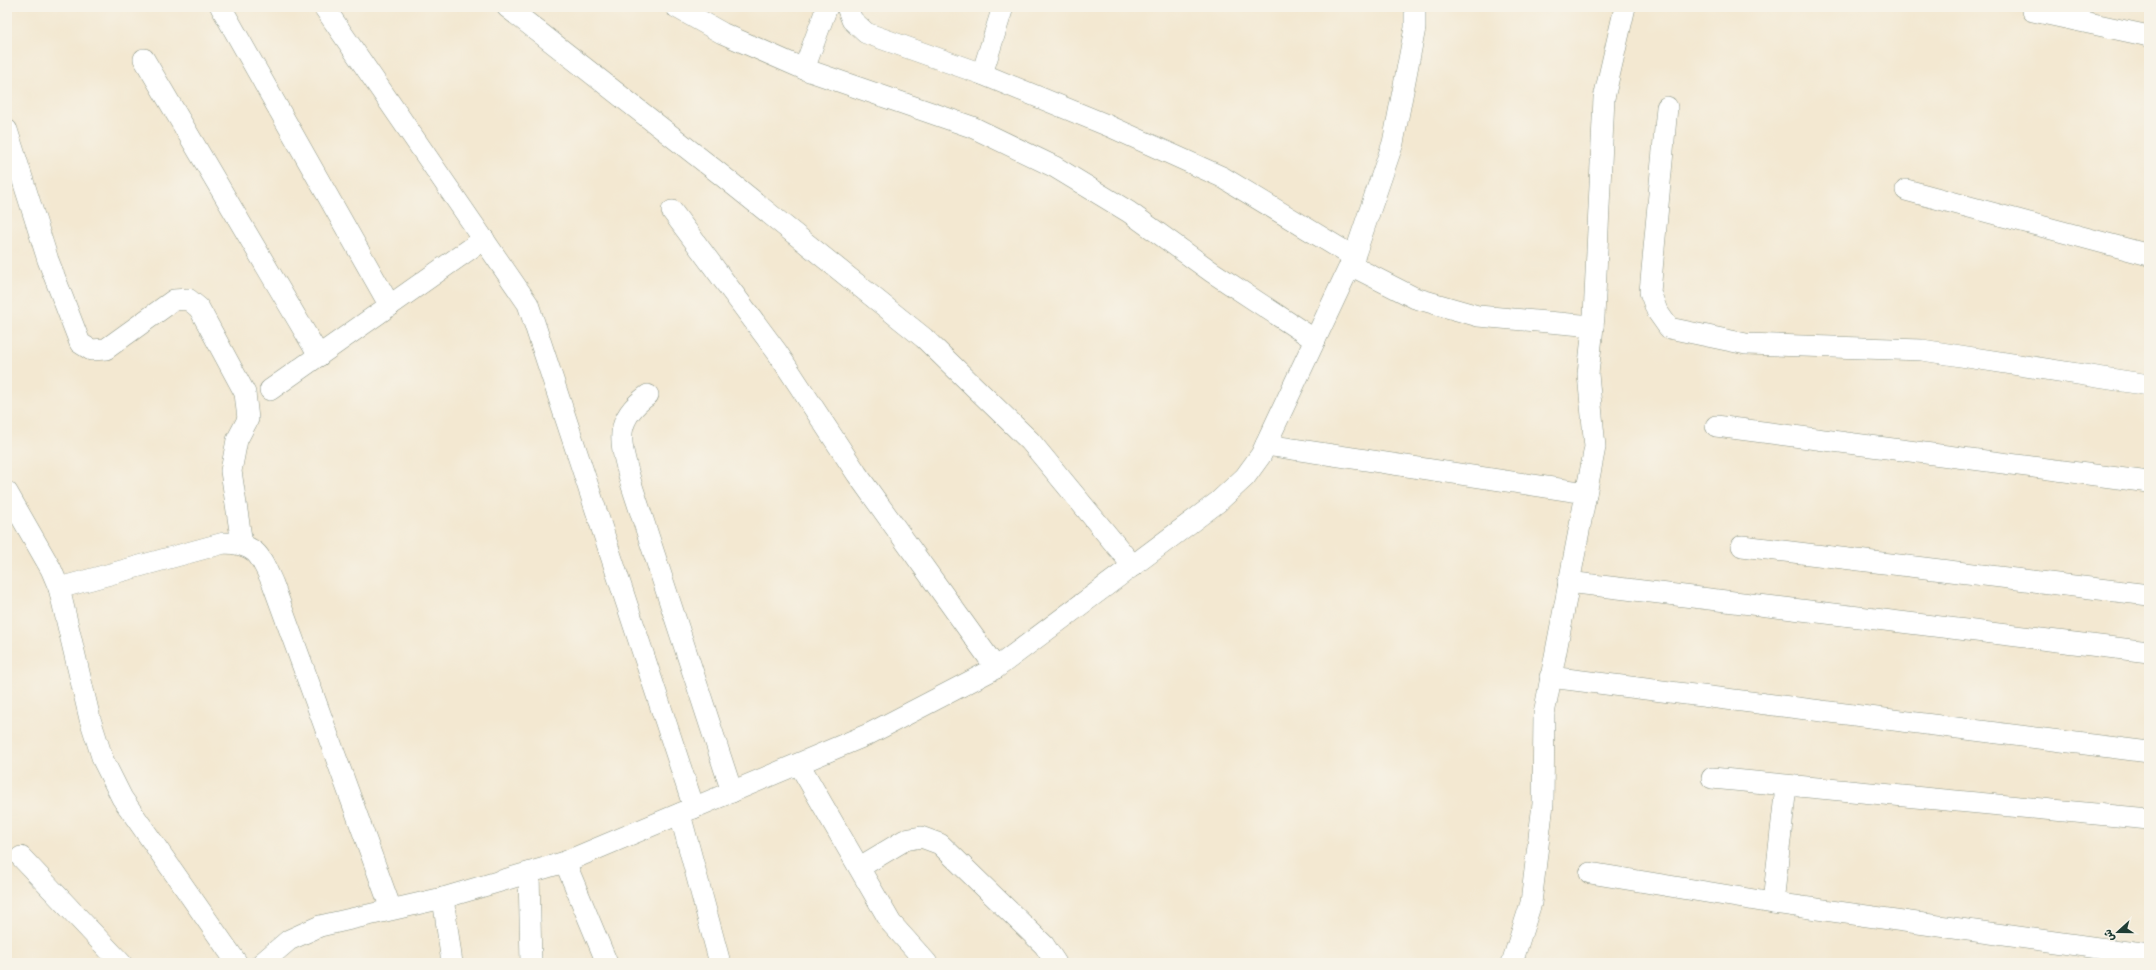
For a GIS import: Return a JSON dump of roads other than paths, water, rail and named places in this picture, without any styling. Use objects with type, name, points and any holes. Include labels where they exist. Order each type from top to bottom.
[{"type":"street","points":[[221,7],[390,306]]},
{"type":"street","points":[[324,7],[528,304],[687,811],[720,963]]},
{"type":"street","points":[[506,7],[720,174],[924,338],[1030,441],[1133,566]]},
{"type":"street","points":[[676,7],[722,33],[804,68],[972,127],[1055,167],[1129,212],[1212,272],[1315,340]]},
{"type":"street","points":[[804,68],[827,7]]},
{"type":"street","points":[[847,7],[852,20],[866,33],[982,74],[1109,126],[1222,177],[1352,261],[1415,298],[1478,316],[1593,326]]},
{"type":"street","points":[[982,74],[1003,7]]},
{"type":"street","points":[[265,961],[289,940],[320,926],[443,898],[565,862],[869,734],[996,668],[1218,502],[1244,477],[1261,455],[1352,261],[1393,143],[1415,28],[1415,7]]},
{"type":"street","points":[[1512,963],[1531,903],[1543,804],[1544,714],[1594,447],[1588,374],[1593,326],[1604,98],[1625,7]]},
{"type":"street","points":[[2032,11],[2149,36]]},
{"type":"street","points":[[144,59],[319,356]]},
{"type":"street","points":[[1667,107],[1650,292],[1657,311],[1669,328],[1746,344],[1922,350],[2149,384]]},
{"type":"street","points":[[7,130],[48,260],[80,343],[91,350],[106,349],[174,300],[188,299],[199,308],[245,393],[248,419],[237,440],[231,471],[242,544]]},
{"type":"street","points":[[1906,190],[2149,255]]},
{"type":"street","points":[[672,211],[777,352],[857,474],[996,668]]},
{"type":"street","points":[[270,390],[484,239]]},
{"type":"street","points":[[648,395],[633,406],[622,425],[622,450],[631,483],[732,792]]},
{"type":"street","points":[[1716,426],[2149,482]]},
{"type":"street","points":[[1266,445],[1586,493]]},
{"type":"street","points":[[7,492],[51,569],[59,588],[90,719],[103,760],[122,798],[237,963]]},
{"type":"street","points":[[59,588],[224,543],[242,544],[261,557],[273,584],[391,910]]},
{"type":"street","points":[[1742,546],[2149,595]]},
{"type":"street","points":[[1568,582],[2149,652]]},
{"type":"street","points":[[1550,677],[2149,752]]},
{"type":"street","points":[[799,764],[860,867],[891,923],[927,963]]},
{"type":"street","points":[[1712,778],[2149,819]]},
{"type":"street","points":[[1773,903],[1786,786]]},
{"type":"street","points":[[860,867],[905,840],[921,838],[940,844],[1044,945],[1056,963]]},
{"type":"street","points":[[21,857],[121,963]]},
{"type":"street","points":[[565,862],[607,963]]},
{"type":"street","points":[[529,872],[531,963]]},
{"type":"street","points":[[1590,873],[1773,903],[2149,955]]},
{"type":"street","points":[[443,898],[452,963]]}]
